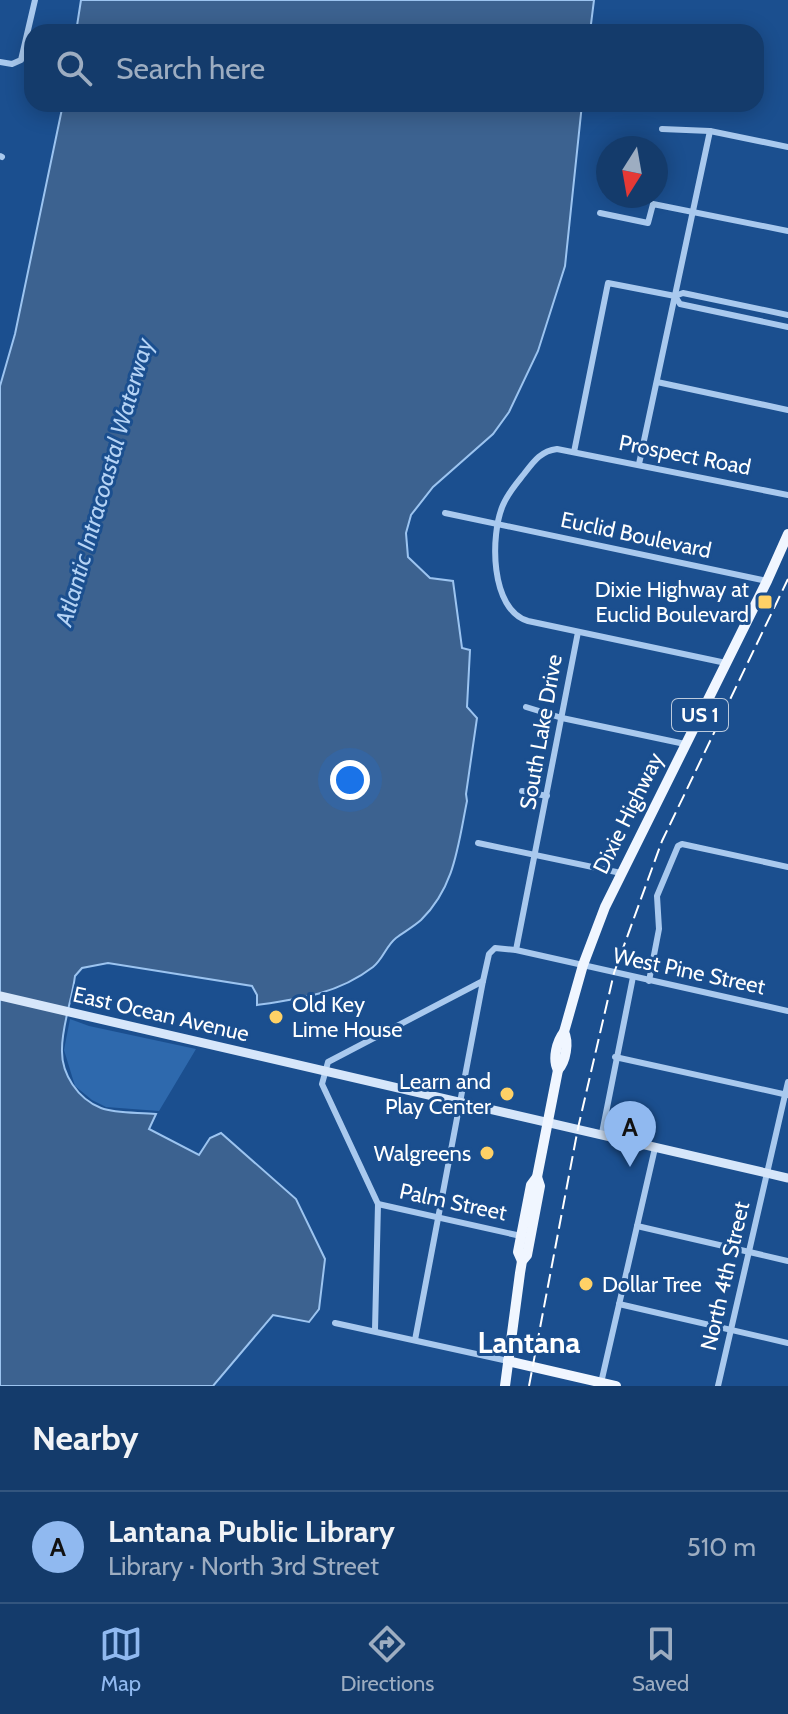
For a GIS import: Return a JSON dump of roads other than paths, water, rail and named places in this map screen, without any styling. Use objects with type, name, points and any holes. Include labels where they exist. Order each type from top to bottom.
[{"type":"main road","name":"Dixie Highway","points":[[522,1261],[518,1252],[531,1185],[537,1177],[558,1070],[568,1039],[564,1032],[583,965],[621,873],[788,534]]},
{"type":"main road","name":"East Ocean Avenue","points":[[0,996],[788,1178]]},
{"type":"main road","name":"Dixie Highway","points":[[508,1361],[522,1261],[527,1255],[538,1199],[540,1186],[537,1177]]},
{"type":"main road","points":[[508,1361],[616,1386]]},
{"type":"main road","name":"US 1","points":[[505,1386],[508,1361]]},
{"type":"street","points":[[29,24],[35,0]]},
{"type":"street","points":[[0,62],[12,64],[21,60],[24,47]]},
{"type":"street","points":[[662,129],[710,131],[788,147]]},
{"type":"street","points":[[639,464],[710,131]]},
{"type":"street","points":[[600,213],[648,223],[653,204],[788,231]]},
{"type":"street","points":[[574,452],[608,283],[675,296],[683,293],[788,315]]},
{"type":"street","points":[[675,296],[680,304],[788,327]]},
{"type":"street","points":[[657,382],[788,410]]},
{"type":"street","name":"South Lake Drive","points":[[516,950],[578,632],[528,621],[515,615],[505,599],[494,551],[498,524],[510,492],[535,460],[546,450],[574,452]]},
{"type":"street","name":"Prospect Road","points":[[574,452],[788,495]]},
{"type":"street","name":"Euclid Boulevard","points":[[445,513],[767,581]]},
{"type":"street","points":[[578,632],[726,663]]},
{"type":"street","points":[[526,707],[562,718],[685,744]]},
{"type":"street","points":[[522,791],[547,796]]},
{"type":"street","points":[[478,843],[621,873]]},
{"type":"street","points":[[649,981],[659,929],[657,896],[678,846],[682,844],[788,867]]},
{"type":"street","points":[[415,1340],[489,954],[495,948],[516,950]]},
{"type":"street","name":"West Pine Street","points":[[516,950],[788,1011]]},
{"type":"street","points":[[602,1133],[633,977]]},
{"type":"street","points":[[375,1330],[378,1204],[322,1084],[324,1070],[328,1062],[483,981]]},
{"type":"street","points":[[615,1057],[786,1095]]},
{"type":"street","name":"North 4th Street","points":[[718,1386],[788,1082]]},
{"type":"street","points":[[601,1383],[655,1148]]},
{"type":"street","name":"Palm Street","points":[[378,1204],[521,1236]]},
{"type":"street","points":[[637,1226],[788,1261]]},
{"type":"street","points":[[619,1304],[788,1343]]},
{"type":"street","points":[[335,1323],[508,1361]]},
{"type":"water","points":[[81,0],[594,0],[591,24],[77,24]]},
{"type":"water","name":"Atlantic Intracoastal Waterway","points":[[61,112],[581,112],[565,266],[538,351],[509,412],[493,434],[433,487],[411,515],[406,533],[408,557],[430,578],[453,581],[462,648],[470,650],[467,707],[477,718],[461,834],[441,894],[421,920],[393,941],[373,967],[332,989],[303,997],[257,1005],[257,995],[252,986],[108,963],[82,968],[75,976],[62,1058],[64,1068],[78,1092],[107,1110],[156,1114],[149,1129],[199,1155],[210,1138],[221,1133],[296,1199],[325,1259],[319,1309],[309,1322],[273,1315],[213,1386],[0,1386],[0,386],[15,334]]},
{"type":"railway","points":[[529,1386],[578,1128],[614,973],[662,841],[788,579]]},
{"type":"place","name":"Dixie Highway at Euclid Boulevard","points":[[765,602]]},
{"type":"place","name":"Old Key Lime House","points":[[276,1017]]},
{"type":"place","name":"Learn and Play Center","points":[[507,1094]]},
{"type":"place","name":"Walgreens","points":[[487,1153]]},
{"type":"place","name":"Lantana Public Library","points":[[630,1167]]},
{"type":"place","name":"Dollar Tree","points":[[586,1284]]},
{"type":"district","name":"Lantana","points":[[529,1342]]}]
